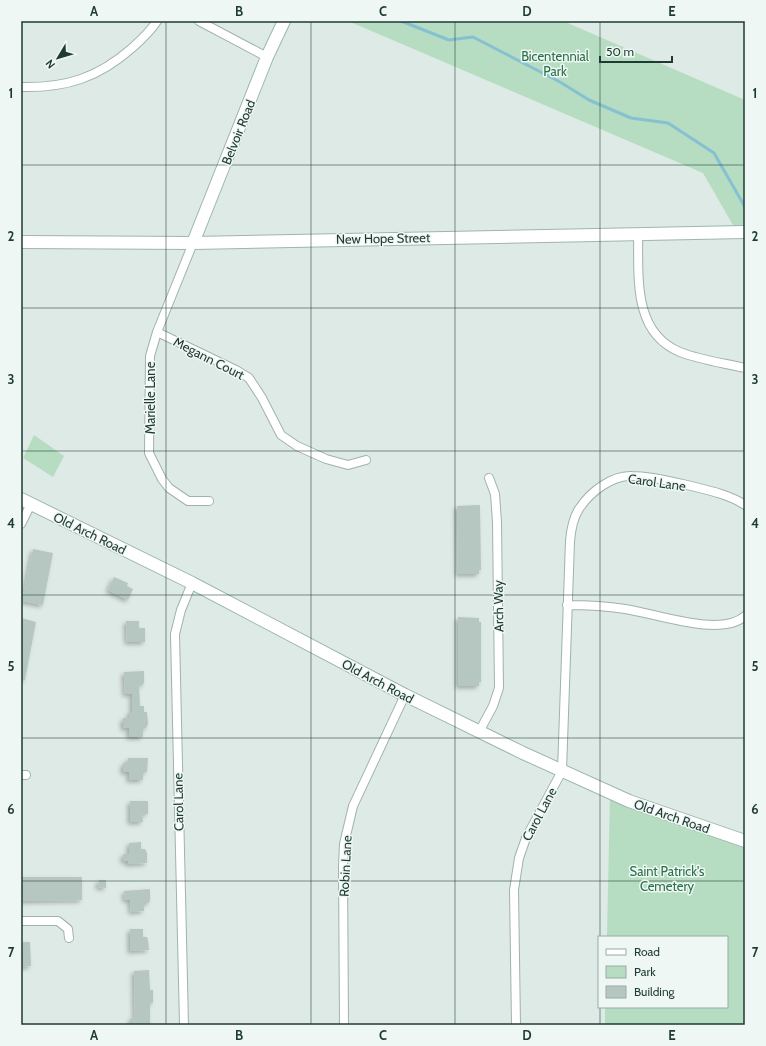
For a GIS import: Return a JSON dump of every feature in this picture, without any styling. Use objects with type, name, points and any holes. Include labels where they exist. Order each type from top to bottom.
[{"type":"street","points":[[21,87],[42,88],[67,84],[95,74],[118,60],[152,29],[157,21]]},
{"type":"street","points":[[199,21],[267,57]]},
{"type":"street","name":"Belvoir Road","points":[[193,243],[267,57],[284,21]]},
{"type":"street","name":"New Hope Street","points":[[21,242],[193,243],[745,232]]},
{"type":"street","points":[[638,233],[641,304],[645,317],[658,337],[669,346],[680,352],[745,368]]},
{"type":"street","name":"Marielle Lane","points":[[193,243],[157,332],[150,356],[149,452],[162,479],[169,488],[188,501],[209,501]]},
{"type":"street","name":"Megann Court","points":[[157,332],[236,370],[248,378],[262,398],[281,435],[297,446],[326,459],[348,465],[366,460]]},
{"type":"street","name":"Carol Lane","points":[[516,1025],[515,875],[526,838],[562,771],[566,698],[567,605],[572,527],[578,510],[591,495],[610,482],[620,477],[632,475],[659,479],[709,490],[732,498],[745,505]]},
{"type":"street","name":"Arch Way","points":[[479,732],[493,706],[499,688],[497,522],[495,494],[489,478]]},
{"type":"street","points":[[21,524],[26,501]]},
{"type":"street","name":"Old Arch Road","points":[[26,501],[192,583],[405,695],[479,732],[637,804],[745,841]]},
{"type":"street","name":"Carol Lane","points":[[184,1025],[175,634],[181,610],[192,583]]},
{"type":"street","points":[[567,605],[625,609],[707,625],[733,623],[744,620]]},
{"type":"street","name":"Robin Lane","points":[[344,1025],[343,866],[348,824],[353,806],[405,695]]},
{"type":"street","points":[[21,921],[58,921],[68,928],[69,938]]},
{"type":"green space","name":"Bicentennial Park","points":[[348,21],[563,21],[745,100],[745,232],[737,232],[703,173]]},
{"type":"green space","points":[[34,435],[64,456],[53,477],[23,458]]},
{"type":"green space","name":"Saint Patrick's Cemetery","points":[[610,792],[745,841],[745,1025],[605,1025],[605,1008],[728,1008],[728,936],[607,936]]},
{"type":"building","points":[[480,505],[481,570],[479,570],[479,574],[458,574],[457,506]]},
{"type":"building","points":[[33,549],[53,553],[43,605],[22,601]]},
{"type":"building","points":[[114,577],[128,583],[127,586],[133,589],[128,600],[108,590]]},
{"type":"building","points":[[458,617],[479,618],[479,622],[481,622],[481,682],[479,682],[479,686],[458,686]]},
{"type":"building","points":[[21,618],[36,622],[25,680],[21,680]]},
{"type":"building","points":[[126,621],[139,621],[139,628],[145,628],[145,642],[127,642]]},
{"type":"building","points":[[144,671],[143,685],[139,685],[140,706],[144,706],[144,712],[147,712],[148,724],[146,728],[143,728],[143,737],[129,737],[129,728],[123,728],[123,718],[129,718],[129,712],[132,712],[132,694],[125,694],[124,672]]},
{"type":"building","points":[[128,758],[148,758],[147,772],[143,772],[143,780],[129,780],[129,772],[123,772],[123,763],[128,763]]},
{"type":"building","points":[[130,801],[148,801],[148,814],[142,814],[143,822],[130,822]]},
{"type":"building","points":[[141,842],[141,849],[145,849],[147,853],[147,863],[128,864],[128,861],[123,861],[123,854],[129,854],[129,843]]},
{"type":"building","points":[[21,877],[82,877],[82,900],[21,901]]},
{"type":"building","points":[[99,880],[106,880],[106,888],[98,887]]},
{"type":"building","points":[[150,889],[149,903],[144,903],[144,911],[131,912],[130,900],[125,900],[124,891]]},
{"type":"building","points":[[130,929],[143,929],[143,937],[147,937],[149,950],[130,951]]},
{"type":"building","points":[[23,942],[30,942],[31,966],[21,967]]},
{"type":"building","points":[[149,970],[150,990],[153,990],[153,1003],[150,1003],[150,1025],[131,1025],[131,1018],[135,1017],[134,971]]},
{"type":"waterway","points":[[401,21],[449,40],[473,37],[560,82],[589,100],[631,118],[668,123],[714,153],[745,207]]}]
